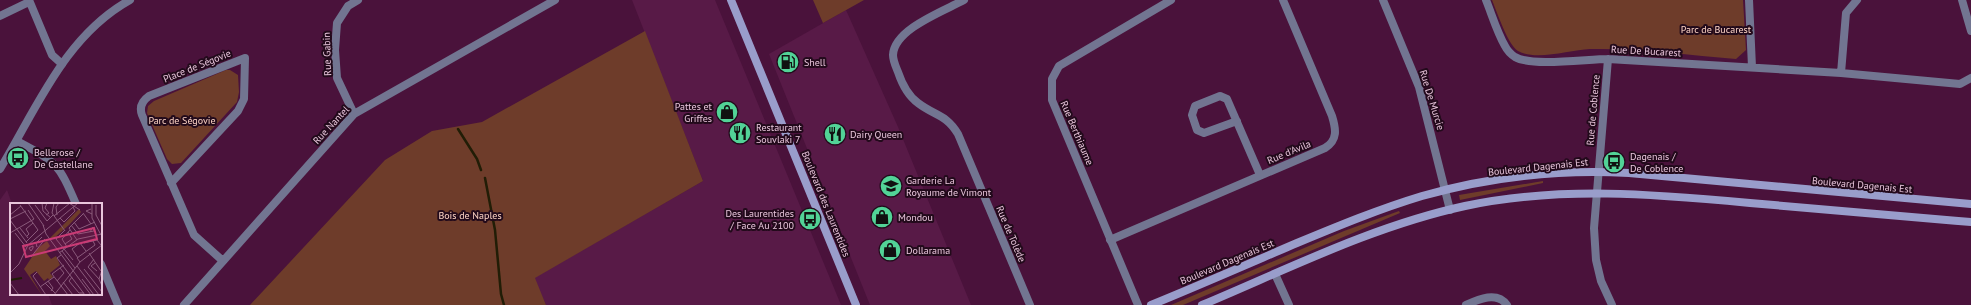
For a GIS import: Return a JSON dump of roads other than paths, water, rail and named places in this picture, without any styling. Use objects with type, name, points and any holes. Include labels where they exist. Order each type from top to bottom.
[{"type":"main road","name":"Boulevard des Laurentides","points":[[731,0],[856,305]]},
{"type":"main road","name":"Boulevard Dagenais Est","points":[[1151,305],[1357,218],[1401,202],[1445,190],[1524,176],[1598,171],[1971,204]]},
{"type":"main road","points":[[1202,305],[1380,231],[1450,210],[1527,196],[1596,193],[1662,196],[1971,222]]},
{"type":"street","points":[[0,169],[72,49],[91,28],[130,0]]},
{"type":"street","name":"Rue Gabin","points":[[354,114],[337,78],[335,50],[337,23],[348,6],[358,0]]},
{"type":"street","name":"Rue Nantel","points":[[184,305],[354,114],[555,0]]},
{"type":"street","name":"Rue de Tolède","points":[[964,0],[912,28],[904,34],[898,40],[893,54],[895,64],[902,84],[910,96],[918,103],[946,119],[951,123],[958,134],[1030,305]]},
{"type":"street","points":[[1151,0],[1155,8]]},
{"type":"street","name":"Rue Berthiaume","points":[[1138,305],[1052,100],[1052,79],[1059,66],[1155,8],[1171,0]]},
{"type":"street","name":"Rue d'Avila","points":[[1110,240],[1325,148],[1334,140],[1336,132],[1332,116],[1282,0]]},
{"type":"street","name":"Rue De Murcie","points":[[1383,0],[1419,87],[1450,210]]},
{"type":"street","name":"Rue De Bucarest","points":[[1486,0],[1505,46],[1514,57],[1525,60],[1556,62],[1586,58],[1608,59],[1841,73],[1960,84],[1971,78]]},
{"type":"street","points":[[1749,0],[1752,67]]},
{"type":"street","points":[[1841,73],[1846,13],[1857,0]]},
{"type":"street","points":[[1962,0],[1971,31]]},
{"type":"street","points":[[0,16],[29,1],[52,55],[62,64]]},
{"type":"street","name":"Place de Ségovie","points":[[171,183],[238,111],[244,99],[245,58],[155,94],[143,101],[141,113],[171,183],[194,235],[223,261]]},
{"type":"street","name":"Rue de Coblence","points":[[1608,59],[1594,228],[1596,260],[1601,281],[1612,305]]},
{"type":"street","points":[[1237,121],[1204,133],[1197,130],[1192,115],[1194,106],[1220,96],[1228,99],[1260,175]]},
{"type":"street","points":[[17,141],[48,158],[58,167],[76,203]]},
{"type":"street","points":[[102,266],[118,305]]},
{"type":"street","points":[[1275,274],[1289,305]]},
{"type":"street","points":[[1466,305],[1492,296],[1502,299],[1507,305]]},
{"type":"waterway","points":[[458,129],[477,159],[481,170]]},
{"type":"waterway","points":[[485,178],[495,230],[501,294],[504,305]]},
{"type":"place","name":"Shell","points":[[788,62]]},
{"type":"place","name":"Pattes et Griffes","points":[[727,112]]},
{"type":"place","name":"Restaurant Souvlaki 7","points":[[740,133]]},
{"type":"place","name":"Dairy Queen","points":[[835,134]]},
{"type":"place","name":"Bellerose / De Castellane","points":[[18,158]]},
{"type":"place","name":"Dagenais / De Coblence","points":[[1614,162]]},
{"type":"place","name":"Garderie La Royaume de Vimont","points":[[891,186]]},
{"type":"place","name":"Mondou","points":[[882,217]]},
{"type":"place","name":"Des Laurentides / Face Au 2100","points":[[810,219]]},
{"type":"place","name":"Dollarama","points":[[890,250]]},
{"type":"park label","name":"Parc de Bucarest","points":[[1716,29]]},
{"type":"park label","name":"Parc de Ségovie","points":[[182,120]]},
{"type":"park label","name":"Bois de Naples","points":[[470,215]]}]
